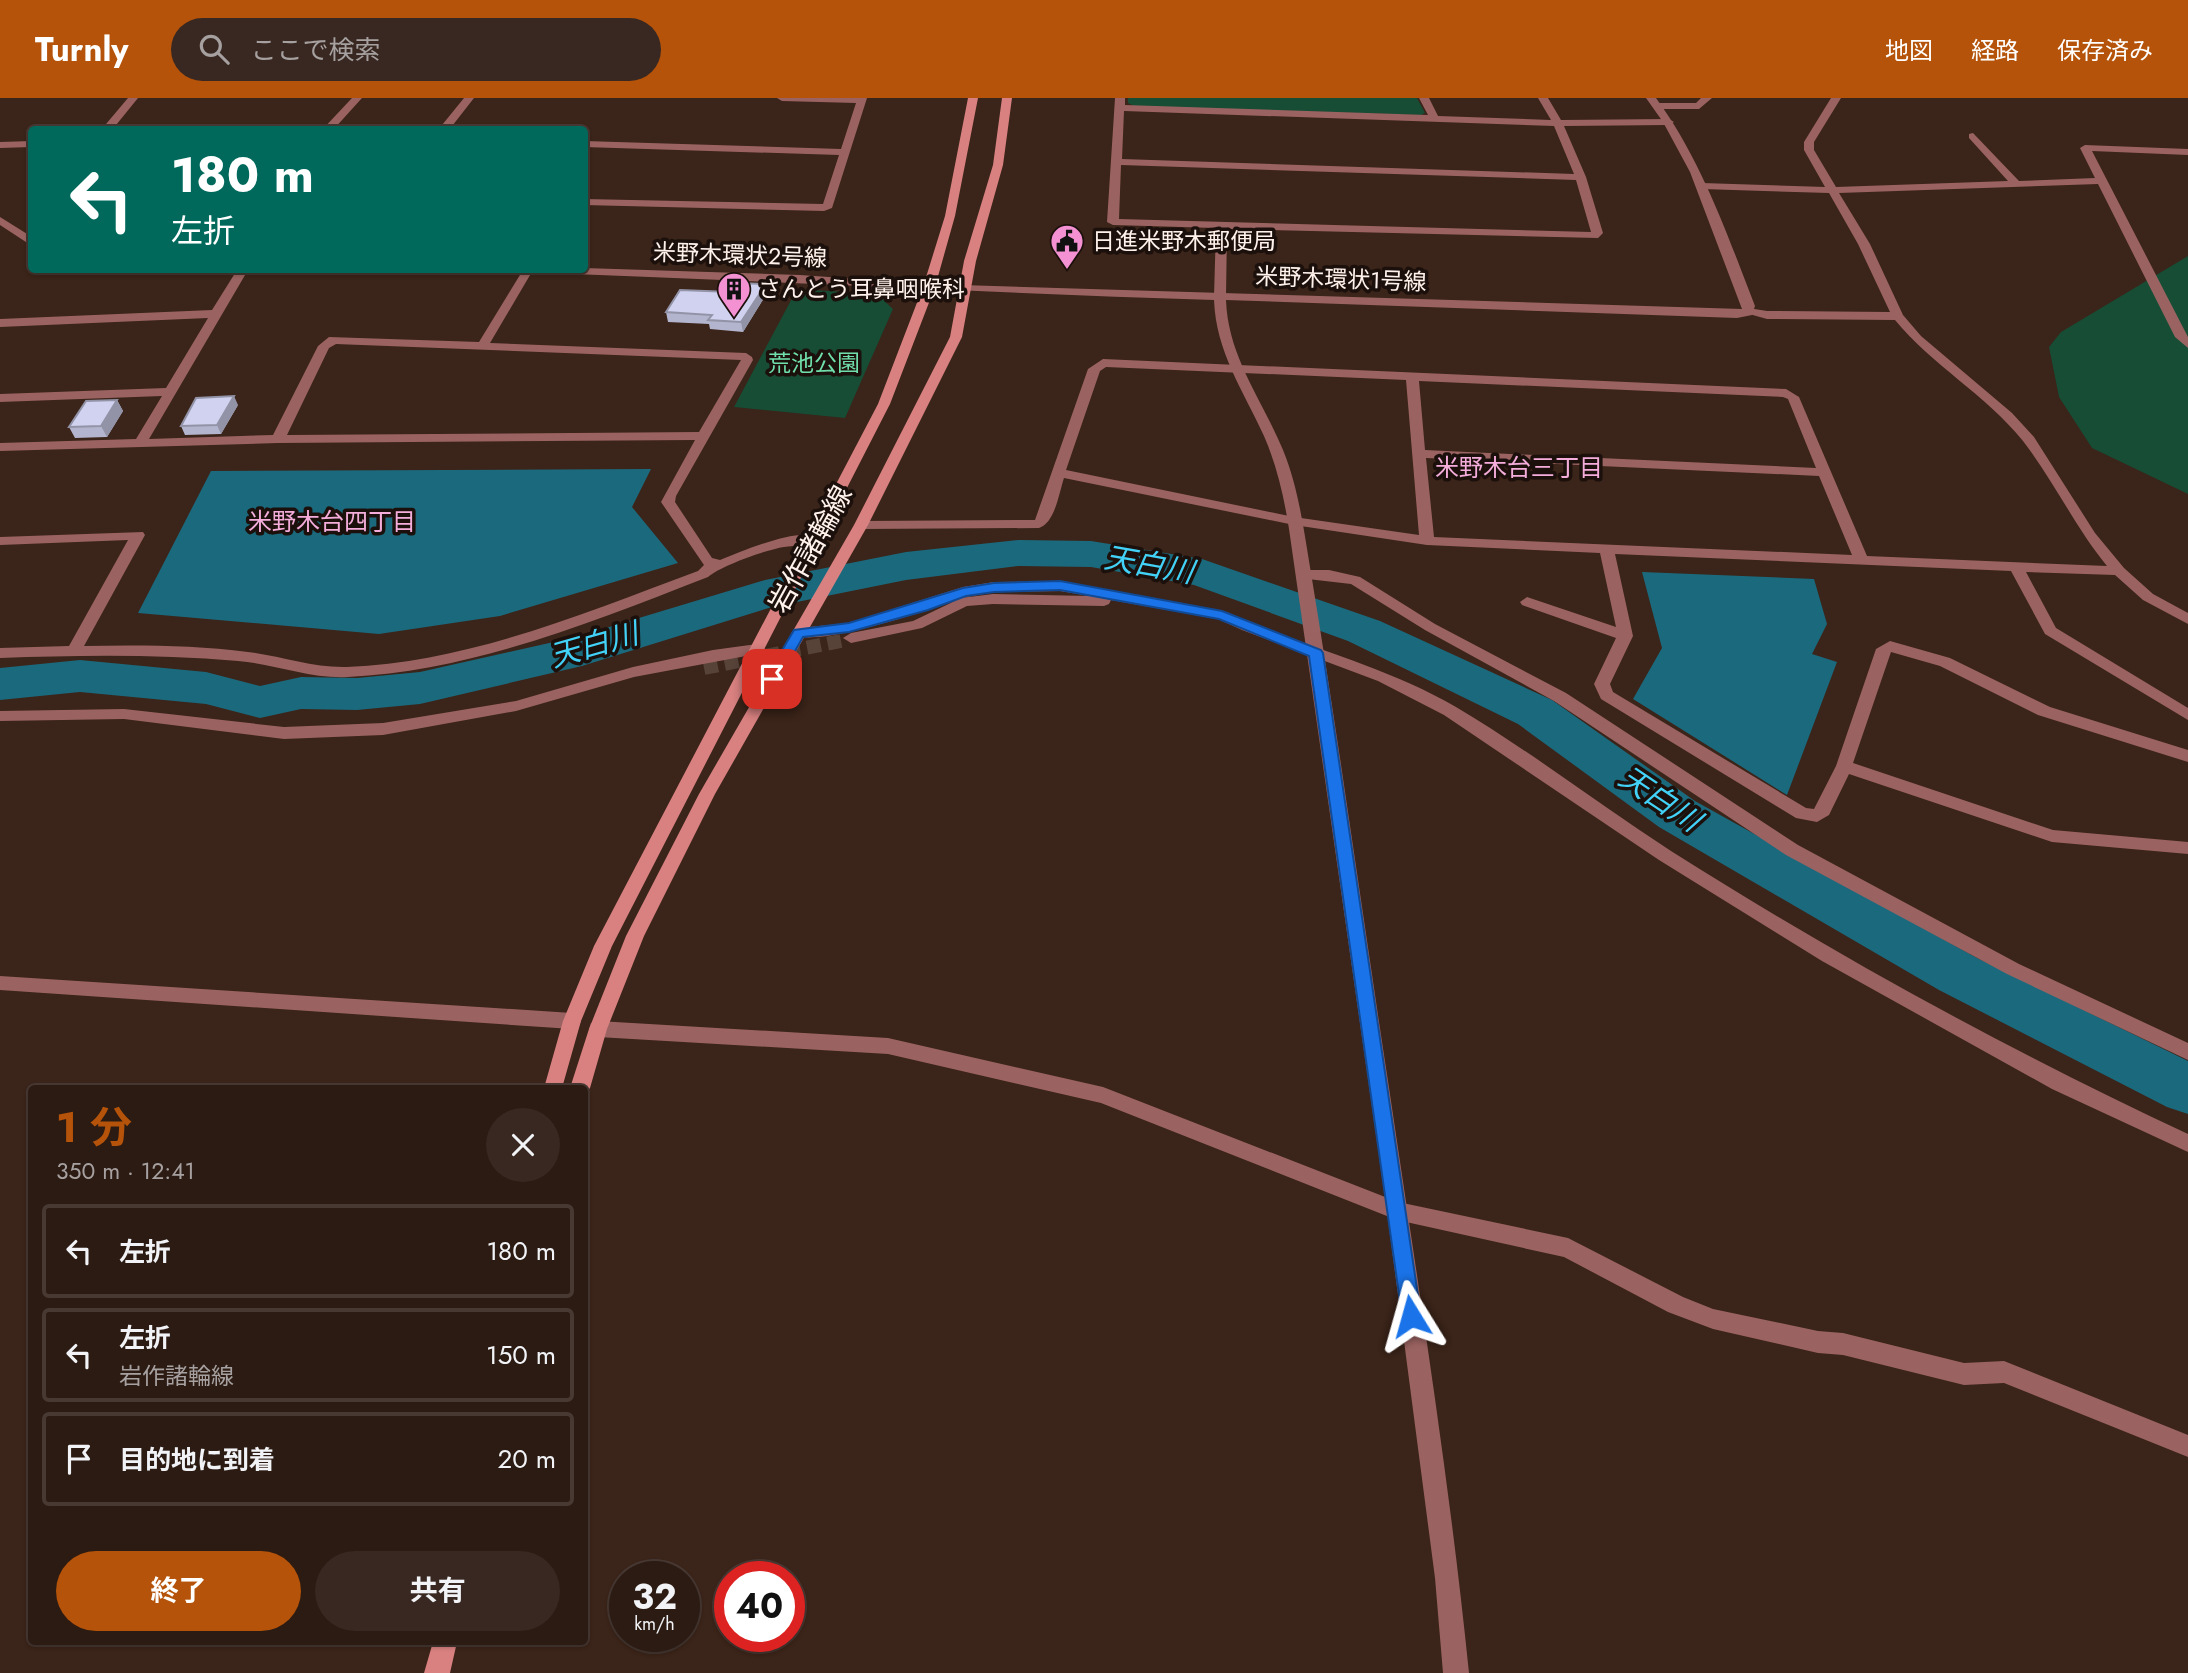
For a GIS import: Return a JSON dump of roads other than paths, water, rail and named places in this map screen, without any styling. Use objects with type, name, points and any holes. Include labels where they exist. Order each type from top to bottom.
[{"type":"main road","name":"岩作諸輪線","points":[[554,1085],[572,1021],[603,946],[884,404],[929,287],[950,216],[973,98]]},
{"type":"main road","name":"岩作諸輪線","points":[[581,1085],[598,1029],[635,936],[690,827],[861,525],[952,345],[981,216],[998,165],[1007,98]]},
{"type":"main road","points":[[428,1673],[433,1645]]},
{"type":"main road","points":[[436,1673],[444,1645]]},
{"type":"street","points":[[109,126],[133,98]]},
{"type":"street","points":[[331,126],[357,98]]},
{"type":"street","points":[[446,126],[469,98]]},
{"type":"street","points":[[588,202],[817,210],[828,206],[861,99],[782,98]]},
{"type":"street","points":[[1424,98],[1435,120]]},
{"type":"street","points":[[1543,98],[1560,123],[1581,177],[1597,233],[1589,237],[1113,222],[1120,103],[1435,120],[1560,123],[1669,122]]},
{"type":"street","points":[[1654,102],[1699,106],[1707,98]]},
{"type":"street","points":[[1836,98],[1808,146],[1864,244],[1898,316],[1917,339],[2007,416],[2029,440],[2090,536],[2119,571],[2148,597],[2188,619]]},
{"type":"street","points":[[1654,102],[1669,122],[1692,163],[1748,311]]},
{"type":"street","points":[[1973,136],[2016,184]]},
{"type":"street","points":[[0,145],[28,144]]},
{"type":"street","points":[[588,144],[844,152]]},
{"type":"street","points":[[2188,152],[2085,148],[2104,181],[2180,337],[2188,344]]},
{"type":"street","points":[[1118,162],[1581,177]]},
{"type":"street","points":[[1702,187],[1831,190],[2104,181]]},
{"type":"street","points":[[0,220],[28,240]]},
{"type":"street","points":[[1222,225],[1219,316],[1234,368],[1274,445],[1283,470],[1305,579],[1446,1565],[1456,1673]]},
{"type":"street","name":"米野木環状2号線","points":[[588,271],[800,278],[929,287]]},
{"type":"street","points":[[141,442],[240,273]]},
{"type":"street","points":[[483,345],[526,273]]},
{"type":"street","name":"米野木環状1号線","points":[[929,287],[1737,314],[1748,311],[1767,315],[1898,316]]},
{"type":"street","points":[[0,323],[214,314]]},
{"type":"street","points":[[278,439],[324,346],[340,339],[746,356],[747,360],[702,436],[668,502],[707,561],[713,565]]},
{"type":"street","points":[[861,525],[1039,524],[1097,365],[1234,368],[1786,393],[1793,397],[1862,562]]},
{"type":"street","points":[[1412,376],[1427,541]]},
{"type":"street","points":[[0,398],[169,392]]},
{"type":"street","points":[[0,447],[278,439],[702,436]]},
{"type":"street","points":[[1421,454],[1823,472]]},
{"type":"street","points":[[1059,473],[1294,521],[1427,541],[1862,562],[2119,571]]},
{"type":"street","points":[[0,541],[138,535],[74,650]]},
{"type":"street","points":[[0,653],[74,650],[246,656],[318,670],[366,670],[459,657],[539,636],[703,574],[713,565],[779,543],[813,539]]},
{"type":"street","points":[[1607,550],[1625,636],[1602,684],[1607,695],[1802,814],[1817,817],[1823,811],[1844,766],[1884,649],[1890,646],[1945,662],[2044,711],[2188,756]]},
{"type":"street","points":[[2017,568],[2050,631],[2188,715]]},
{"type":"street","points":[[1305,579],[1355,580],[1430,627],[1560,697],[1792,850],[2013,969],[2188,1052]]},
{"type":"street","points":[[801,629],[849,628],[923,607],[963,592],[994,587],[1060,586],[1098,590],[1222,615],[1383,677],[1450,711],[1665,855],[1828,956],[2059,1083],[2188,1143]]},
{"type":"street","points":[[841,641],[917,625],[964,602],[993,599],[1142,601]]},
{"type":"street","points":[[1527,602],[1625,636]]},
{"type":"street","points":[[0,716],[124,714],[284,733],[383,729],[516,706],[633,672],[713,654],[757,649]]},
{"type":"street","points":[[516,706],[545,706],[704,668]]},
{"type":"street","points":[[1844,766],[2052,836],[2188,848]]},
{"type":"street","points":[[0,984],[572,1021]]},
{"type":"street","points":[[598,1029],[888,1046],[1103,1096],[1397,1211],[1568,1248],[1675,1305],[1713,1319],[1818,1342],[1843,1344],[1965,1374],[2004,1372],[2188,1446]]},
{"type":"water","points":[[651,469],[632,507],[678,563],[500,616],[379,634],[138,613],[211,471]]},
{"type":"water","points":[[1642,572],[1814,579],[1827,624],[1812,654],[1837,662],[1787,795],[1633,699],[1662,648]]},
{"type":"waterway","name":"天白川","points":[[0,684],[80,676],[206,688],[260,702],[301,693],[357,694],[420,688],[582,651],[765,594],[906,566],[1019,553],[1091,554],[1202,573],[1364,631],[1535,712],[1677,814],[1958,974],[2188,1089]]},
{"type":"tunnel","points":[[704,668],[841,641]]},
{"type":"place","name":"日進米野木郵便局","points":[[1067,271]]},
{"type":"place","name":"さんとう耳鼻咽喉科","points":[[734,319]]},
{"type":"district","name":"米野木台三丁目","points":[[1519,468]]},
{"type":"district","name":"米野木台四丁目","points":[[332,522]]},
{"type":"park label","name":"荒池公園","points":[[814,363]]}]
